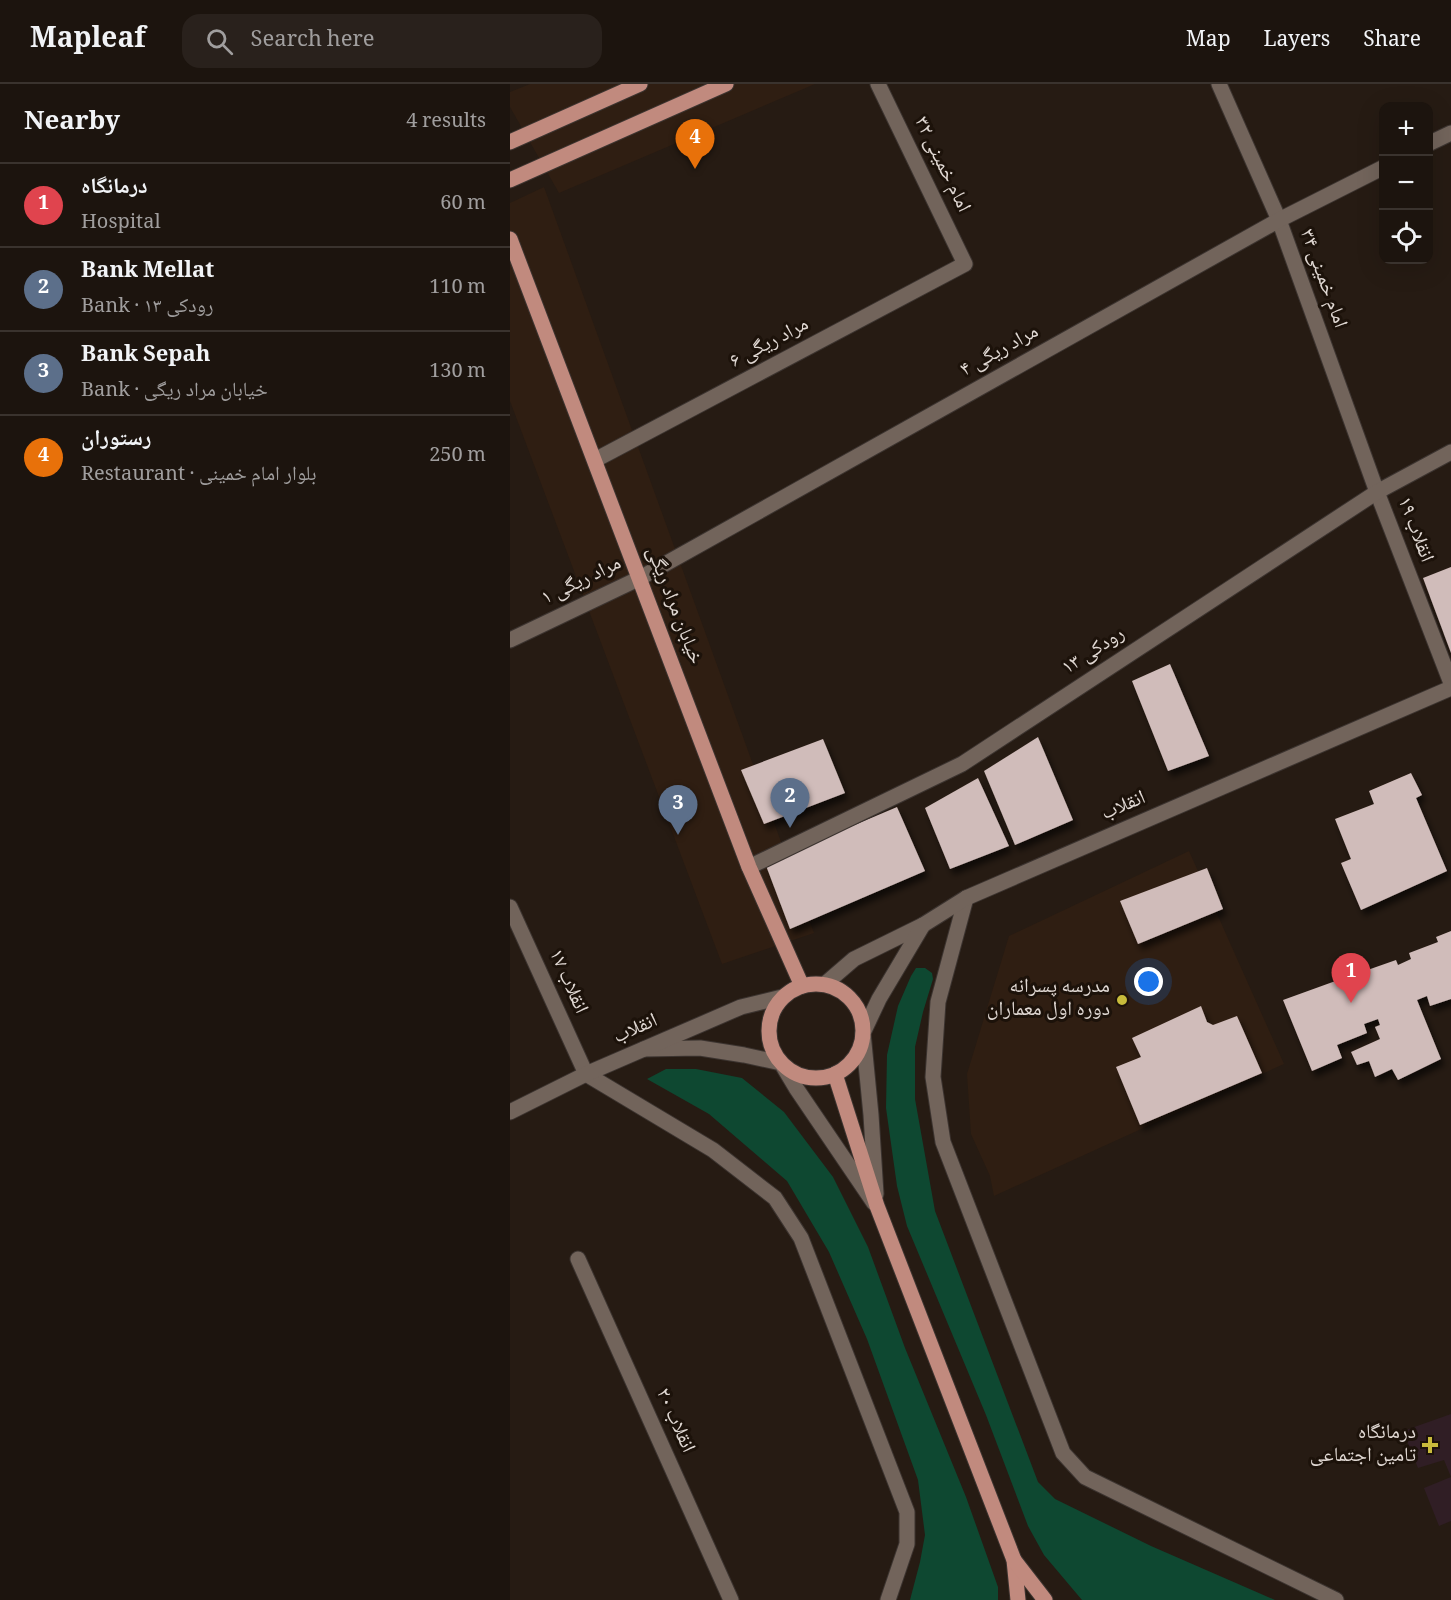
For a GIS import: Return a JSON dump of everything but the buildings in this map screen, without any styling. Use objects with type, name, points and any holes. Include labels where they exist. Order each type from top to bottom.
[{"type":"main road","points":[[510,142],[640,84]]},
{"type":"main road","points":[[510,180],[726,84]]},
{"type":"main road","name":"خیابان مراد ریگی","points":[[510,239],[750,867],[802,986]]},
{"type":"main road","points":[[825,984],[838,989],[857,1007],[862,1019],[861,1046],[855,1058],[834,1074],[820,1078],[806,1078],[781,1064],[773,1052],[769,1038],[769,1023],[782,998],[802,986],[825,984]]},
{"type":"main road","points":[[834,1074],[876,1206],[1014,1560],[1018,1600]]},
{"type":"main road","points":[[1014,1560],[1045,1600]]},
{"type":"street","name":"امام خمینی ۳۲","points":[[878,84],[965,264]]},
{"type":"street","name":"امام خمینی ۳۴","points":[[1219,84],[1279,220],[1377,492]]},
{"type":"street","points":[[1433,142],[1451,133]]},
{"type":"street","name":"مراد ریگی ۴","points":[[640,578],[1279,220],[1379,169]]},
{"type":"street","name":"مراد ریگی ۶","points":[[595,460],[965,264]]},
{"type":"street","name":"رودکی ۱۳","points":[[750,867],[962,764],[1377,492],[1451,452]]},
{"type":"street","name":"انقلاب ۱۹","points":[[1377,492],[1451,683]]},
{"type":"street","name":"مراد ریگی ۱","points":[[510,640],[640,578]]},
{"type":"street","name":"انقلاب","points":[[825,984],[854,959],[923,925],[966,898],[1451,688]]},
{"type":"street","points":[[966,898],[938,1002],[933,1077],[943,1142],[1063,1453],[1084,1476],[1310,1593],[1336,1600]]},
{"type":"street","name":"انقلاب ۱۷","points":[[510,907],[586,1074]]},
{"type":"street","points":[[876,1206],[863,1033],[879,999],[923,925]]},
{"type":"street","name":"انقلاب","points":[[510,1112],[586,1074],[741,1007],[782,998]]},
{"type":"street","points":[[644,1049],[700,1048],[781,1064],[876,1206]]},
{"type":"street","points":[[586,1074],[713,1150],[775,1198],[801,1238],[907,1512],[907,1544],[885,1598]]},
{"type":"street","name":"انقلاب ۲۰","points":[[578,1259],[731,1600]]},
{"type":"shaded area","points":[[530,84],[815,84],[559,193],[510,107],[510,92]]},
{"type":"shaded area","points":[[544,187],[814,933],[722,964],[510,401],[510,203]]},
{"type":"shaded area","name":"مدرسه پسرانه دوره اول معماران","points":[[1189,851],[1284,1064],[994,1196],[990,1176],[971,1134],[967,1074],[1009,936]]},
{"type":"shaded area","name":"درمانگاه تامین اجتماعی","points":[[1451,1414],[1451,1477],[1444,1460],[1418,1468],[1403,1431]]},
{"type":"shaded area","name":"درمانگاه تامین اجتماعی","points":[[1451,1477],[1451,1521],[1439,1526],[1424,1488]]},
{"type":"green space","points":[[916,968],[925,968],[932,973],[933,979],[915,1047],[915,1099],[935,1211],[1038,1482],[1055,1499],[1151,1546],[1275,1600],[1082,1600],[1044,1555],[1028,1526],[986,1415],[907,1226],[897,1186],[886,1108],[887,1055],[898,1006]]},
{"type":"green space","points":[[666,1069],[696,1069],[742,1078],[784,1112],[833,1177],[868,1247],[905,1348],[966,1497],[998,1587],[998,1600],[910,1600],[925,1535],[918,1480],[867,1339],[829,1252],[787,1181],[709,1114],[647,1079]]},
{"type":"place","name":"رستوران","points":[[695,169]]},
{"type":"place","name":"Bank Mellat","points":[[790,828]]},
{"type":"place","name":"Bank Sepah","points":[[678,835]]},
{"type":"place","name":"مدرسه پسرانه دوره اول معماران","points":[[1122,1000]]},
{"type":"place","name":"درمانگاه","points":[[1351,1003]]},
{"type":"place","name":"درمانگاه تامین اجتماعی","points":[[1430,1445]]}]
